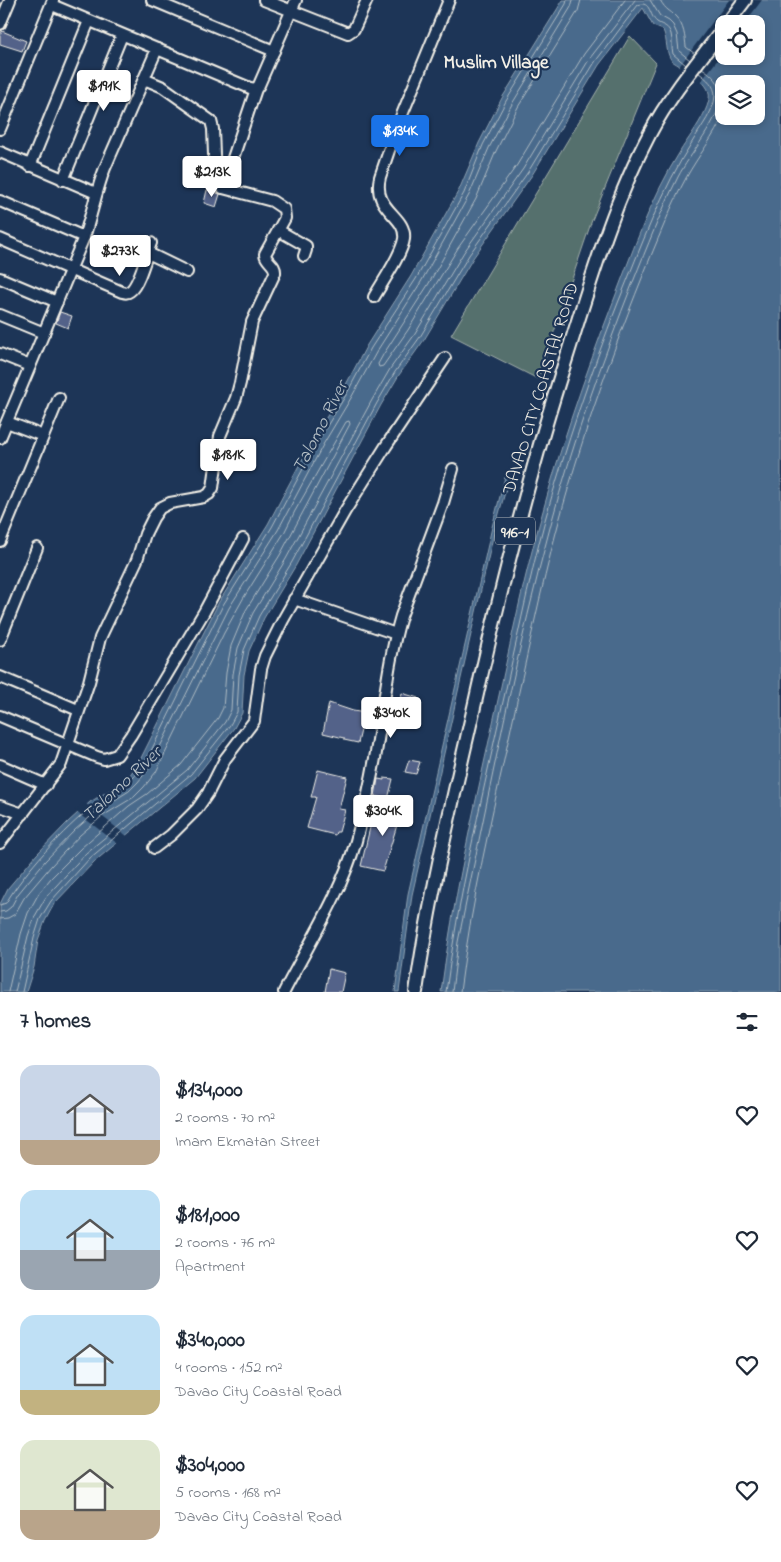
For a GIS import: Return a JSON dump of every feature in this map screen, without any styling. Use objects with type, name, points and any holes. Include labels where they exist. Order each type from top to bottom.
[{"type":"main road","points":[[734,15],[745,0]]},
{"type":"main road","name":"DAVAO CITY COASTAL ROAD","points":[[416,992],[429,910],[512,543],[534,462],[572,339],[609,229],[644,146],[676,90],[715,40]]},
{"type":"street","points":[[0,24],[10,0]]},
{"type":"street","points":[[152,0],[274,51]]},
{"type":"street","points":[[264,0],[344,33],[350,33],[354,30],[367,0]]},
{"type":"street","points":[[223,188],[256,89],[260,85],[296,0]]},
{"type":"street","points":[[374,297],[401,249],[404,237],[402,227],[380,198],[378,185],[380,177],[397,127],[449,0]]},
{"type":"street","points":[[0,129],[53,2],[89,21],[256,89]]},
{"type":"street","points":[[30,166],[89,21]]},
{"type":"street","points":[[63,180],[122,35]]},
{"type":"street","points":[[0,438],[84,237],[105,168],[157,49]]},
{"type":"street","points":[[0,843],[61,764],[89,682],[100,638],[137,560],[145,534],[153,518],[160,508],[170,503],[204,497],[213,488],[220,436],[236,398],[252,322],[275,273],[274,266],[265,254],[286,215],[280,205],[223,188],[218,184],[216,180],[211,121],[163,87],[144,79]]},
{"type":"street","points":[[0,152],[96,193]]},
{"type":"street","points":[[0,201],[84,237]]},
{"type":"street","points":[[278,230],[306,246],[304,256]]},
{"type":"street","points":[[0,239],[127,293],[136,283],[149,248],[188,272]]},
{"type":"street","points":[[0,278],[57,302]]},
{"type":"street","points":[[0,315],[44,333]]},
{"type":"street","points":[[0,354],[30,366]]},
{"type":"street","points":[[154,848],[178,829],[197,809],[208,793],[225,759],[254,721],[258,687],[265,656],[294,599],[360,487],[445,358]]},
{"type":"street","points":[[0,541],[59,398]]},
{"type":"street","points":[[7,422],[43,436]]},
{"type":"street","points":[[284,992],[334,896],[355,842],[378,743],[389,666],[396,634],[453,470]]},
{"type":"street","points":[[0,716],[104,759],[117,755],[131,735],[204,612],[243,540]]},
{"type":"street","points":[[0,640],[38,548]]},
{"type":"street","points":[[294,599],[396,634]]},
{"type":"street","points":[[0,677],[78,710]]},
{"type":"street","points":[[0,765],[46,785]]},
{"type":"street","points":[[0,806],[23,814]]},
{"type":"green space","points":[[630,36],[656,63],[592,220],[538,379],[451,335]]},
{"type":"water","points":[[563,0],[781,0],[781,992],[441,992],[458,888],[479,786],[534,543],[556,466],[591,361],[642,228],[670,169],[704,114],[709,99],[709,93],[704,84],[672,61],[668,54],[663,30],[653,26],[643,8],[599,65],[532,175],[473,258],[424,340],[399,375],[381,405],[296,565],[264,618],[249,651],[244,675],[242,713],[234,728],[195,778],[94,862],[54,904],[38,940],[34,967],[26,992],[0,992],[0,904],[8,888],[68,822],[90,802],[122,783],[140,760],[219,602],[268,524],[314,437],[342,392],[367,345],[411,276],[459,190],[479,143],[502,98]]},
{"type":"water","points":[[505,477],[509,478],[495,528],[412,895],[399,992],[395,992],[408,894]]},
{"type":"pier","points":[[729,0],[762,0],[751,15],[718,15]]},
{"type":"pier","points":[[715,19],[715,63],[700,83],[678,68]]},
{"type":"pier","points":[[85,803],[127,836],[118,844],[75,811]]},
{"type":"building","points":[[2,31],[26,41],[22,51],[0,44]]},
{"type":"building","points":[[207,190],[220,194],[216,207],[204,203]]},
{"type":"building","points":[[60,312],[72,316],[68,328],[56,323]]},
{"type":"building","points":[[402,693],[418,698],[414,712],[409,710],[405,725],[394,722]]},
{"type":"building","points":[[329,703],[365,713],[358,743],[323,733]]},
{"type":"building","points":[[409,760],[420,762],[416,774],[405,772]]},
{"type":"building","points":[[318,770],[347,777],[339,809],[345,810],[339,832],[336,832],[335,835],[307,828],[316,797],[311,797]]},
{"type":"building","points":[[384,778],[393,779],[388,799],[375,796],[378,779],[384,780]]},
{"type":"building","points":[[402,803],[410,805],[405,823],[402,823],[401,826],[397,825],[383,871],[361,866],[372,819],[375,820],[377,813],[388,815],[391,807],[401,809]]},
{"type":"building","points":[[329,969],[345,973],[341,992],[325,992]]},
{"type":"district","name":"Muslim Village","points":[[496,61]]},
{"type":"water label","name":"Talomo River","points":[[319,426]]},
{"type":"water label","name":"Talomo River","points":[[121,783]]}]
